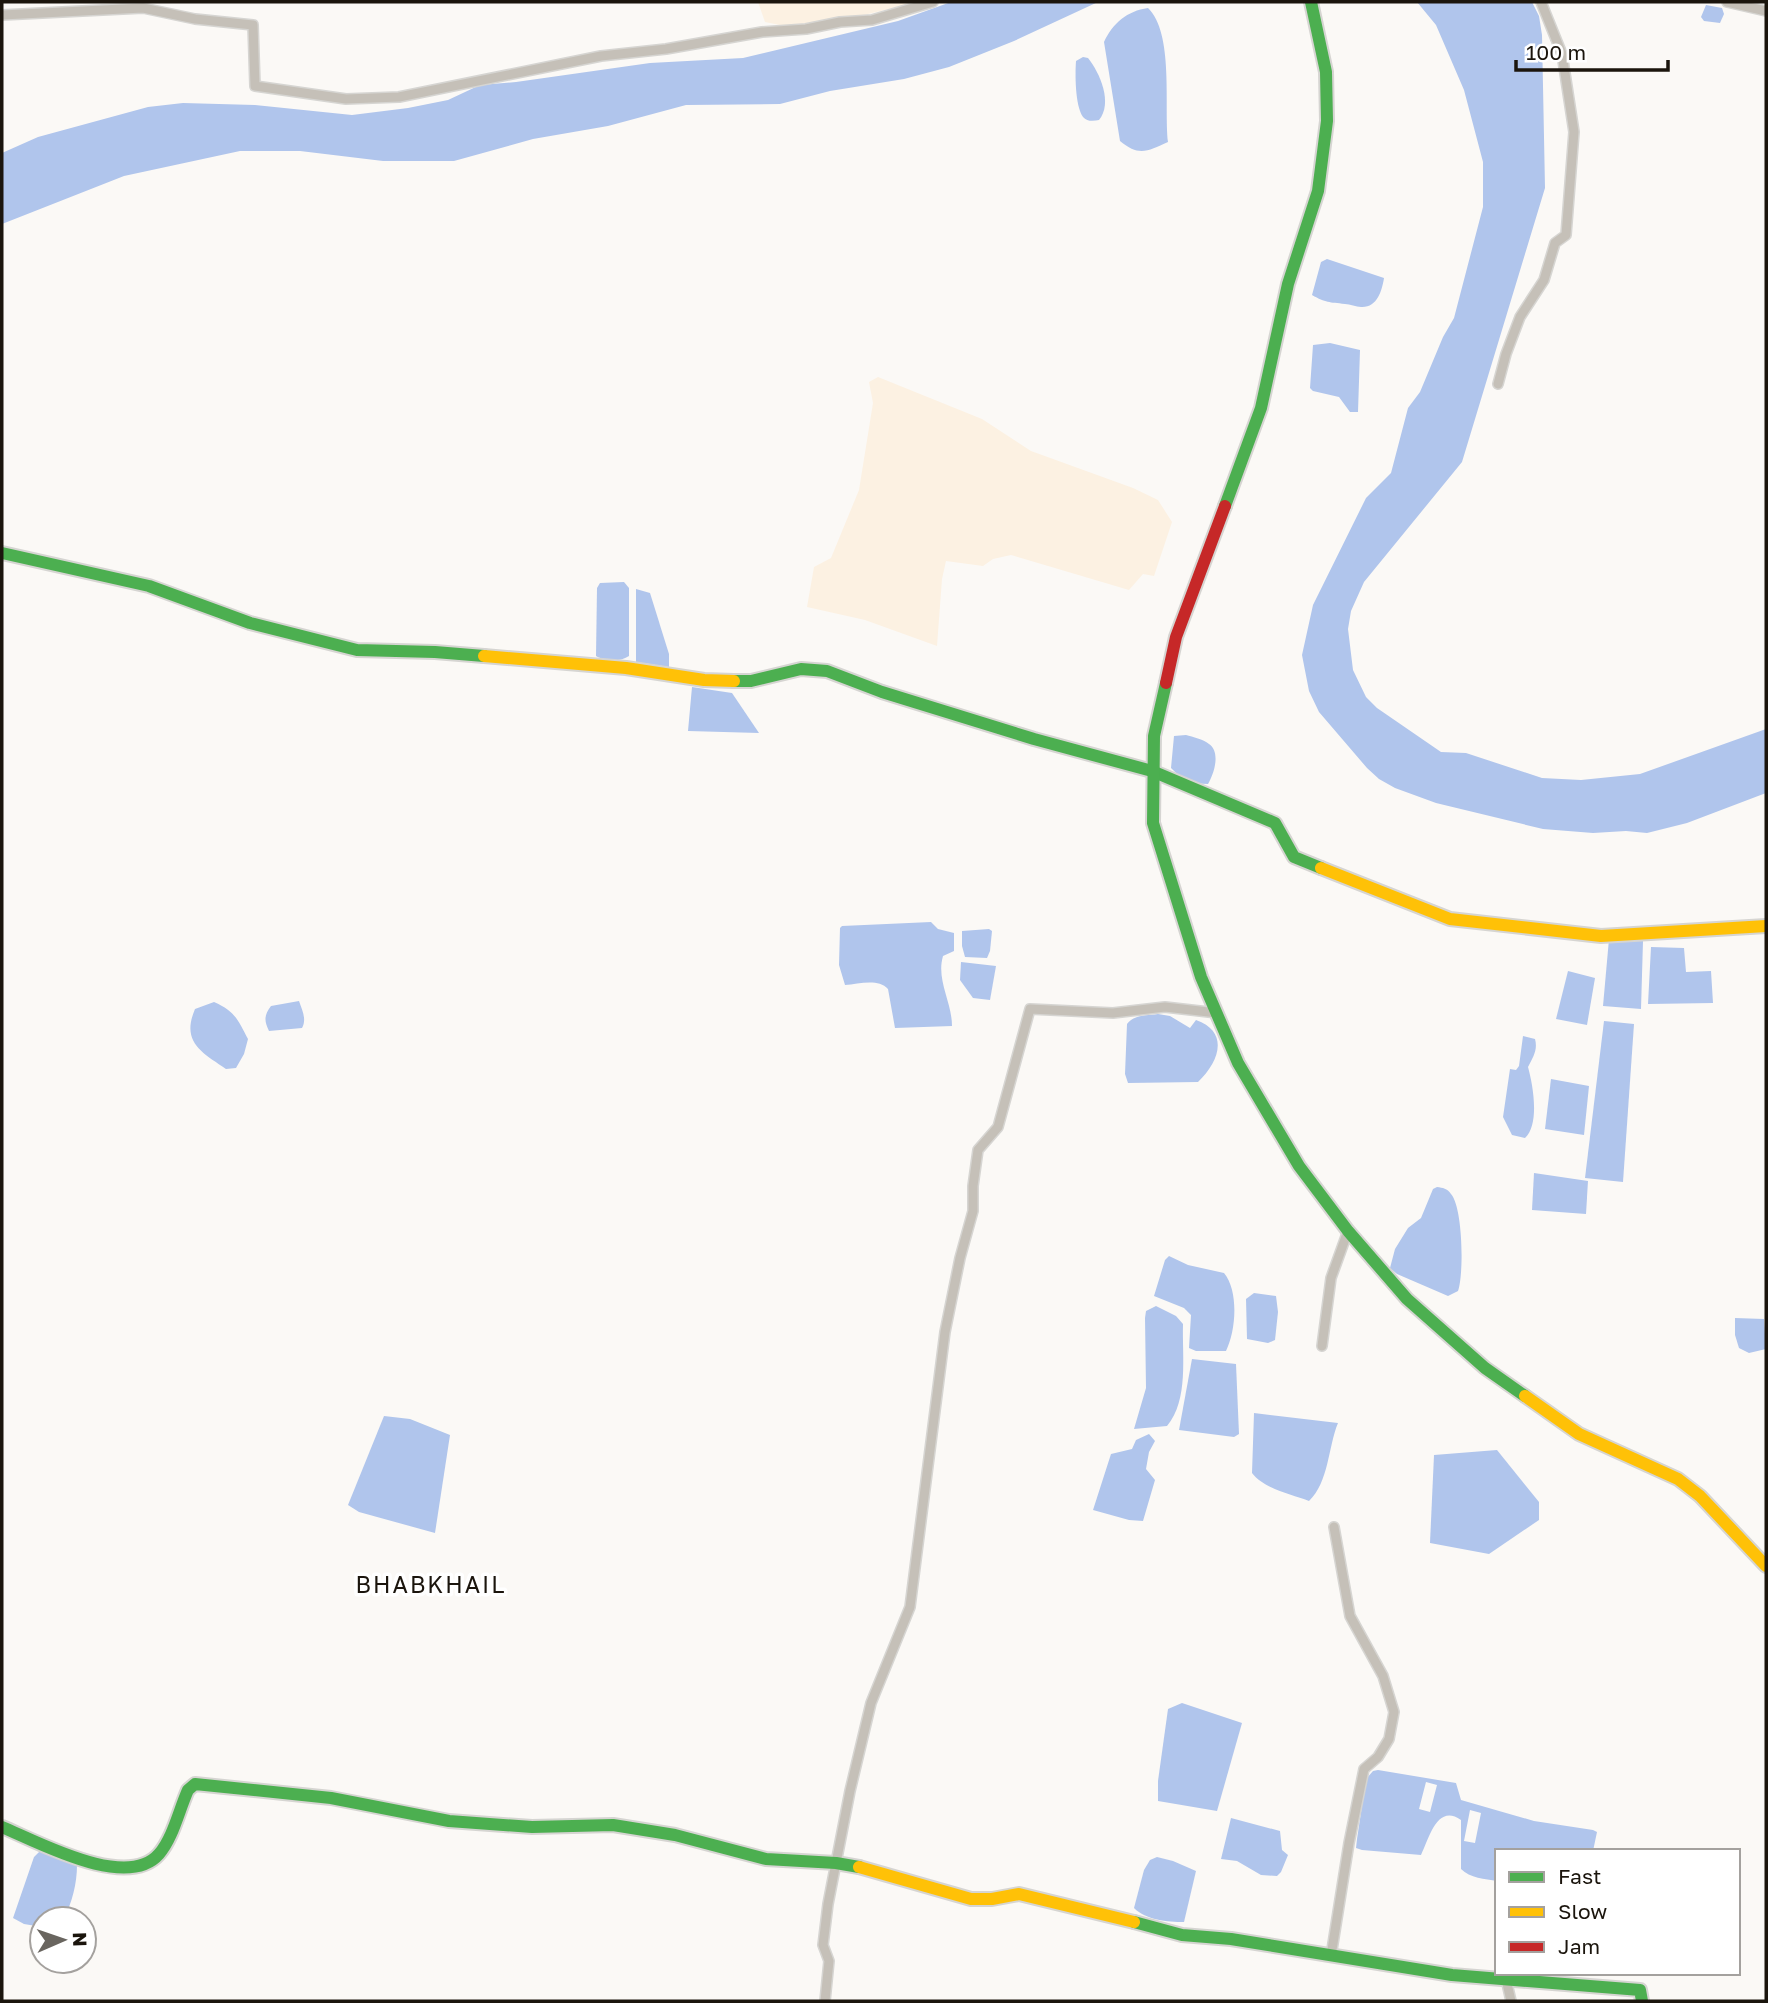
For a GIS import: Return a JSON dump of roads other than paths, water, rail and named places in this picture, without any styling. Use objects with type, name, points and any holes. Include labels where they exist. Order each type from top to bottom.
[{"type":"street","points":[[2,15],[144,8],[195,19],[253,25],[255,86],[346,99],[399,97],[601,56],[666,49],[762,32],[872,20],[933,2]]},
{"type":"street","points":[[1311,2],[1326,72],[1327,121],[1318,191],[1288,284],[1261,408],[1176,637],[1154,736],[1153,823],[1201,977],[1238,1063],[1299,1166],[1348,1231],[1407,1299],[1485,1368],[1579,1434],[1678,1479],[1700,1496],[1766,1566]]},
{"type":"street","points":[[1498,384],[1520,317],[1544,281],[1555,243],[1566,235],[1574,132],[1562,54],[1541,2]]},
{"type":"street","points":[[1727,2],[1766,10]]},
{"type":"street","points":[[2,553],[149,586],[250,623],[357,650],[435,652],[612,667],[704,680],[751,681],[800,669],[827,671],[882,692],[1021,735],[1152,771],[1275,823],[1294,858],[1450,919],[1601,936],[1766,926]]},
{"type":"street","points":[[825,2001],[829,1961],[823,1945],[849,1790],[871,1703],[910,1607],[945,1332],[973,1211],[978,1150],[998,1127],[1030,1009],[1113,1013],[1165,1007],[1217,1013]]},
{"type":"street","points":[[1322,1346],[1331,1278],[1348,1231]]},
{"type":"street","points":[[1331,1956],[1364,1769],[1378,1757],[1389,1739],[1394,1712],[1383,1676],[1350,1616],[1334,1527]]},
{"type":"street","points":[[2,1827],[78,1859],[122,1870],[136,1869],[158,1856],[188,1790],[195,1784],[331,1798],[449,1821],[532,1828],[613,1825],[675,1835],[766,1858],[836,1863],[870,1869],[971,1899],[992,1899],[1018,1894],[1093,1910],[1182,1935],[1213,1936],[1452,1975],[1640,1990],[1642,2001]]},
{"type":"street","points":[[1506,1979],[1511,2001]]},
{"type":"water","points":[[951,2],[1098,2],[1014,41],[949,67],[904,79],[830,91],[780,104],[686,105],[608,126],[533,139],[454,161],[383,161],[300,151],[240,151],[124,176],[2,224],[2,153],[38,137],[148,107],[183,103],[255,105],[352,115],[408,108],[448,100],[480,85],[650,63],[743,58],[898,21]]},
{"type":"water","points":[[1417,2],[1532,2],[1539,16],[1542,35],[1545,188],[1462,462],[1364,582],[1351,611],[1348,629],[1353,670],[1366,697],[1377,708],[1441,752],[1466,753],[1542,778],[1581,780],[1640,774],[1766,729],[1766,793],[1687,823],[1647,833],[1543,829],[1436,803],[1379,779],[1319,712],[1309,691],[1302,655],[1313,605],[1366,498],[1391,473],[1408,408],[1420,392],[1454,318],[1483,207],[1483,162],[1464,90],[1436,25]]},
{"type":"water","points":[[1706,5],[1722,8],[1724,14],[1720,23],[1704,21],[1701,17]]},
{"type":"water","points":[[1148,8],[1162,34],[1165,52],[1168,142],[1149,150],[1138,151],[1120,141],[1104,42],[1122,19]]},
{"type":"water","points":[[1083,57],[1088,58],[1092,64],[1103,88],[1105,105],[1099,120],[1085,119],[1078,105],[1076,61]]},
{"type":"water","points":[[1327,259],[1384,278],[1375,302],[1359,307],[1328,302],[1312,295],[1321,262]]},
{"type":"water","points":[[1330,343],[1360,350],[1358,412],[1350,412],[1339,397],[1310,388],[1313,345]]},
{"type":"water","points":[[624,582],[629,588],[629,656],[617,660],[603,659],[596,656],[597,588],[600,583]]},
{"type":"water","points":[[636,589],[650,593],[669,654],[669,667],[636,662]]},
{"type":"water","points":[[692,687],[732,693],[759,733],[688,731]]},
{"type":"water","points":[[1186,735],[1207,742],[1215,752],[1214,769],[1208,784],[1188,780],[1171,768],[1174,736]]},
{"type":"water","points":[[931,922],[938,929],[954,933],[954,951],[943,956],[941,965],[952,1026],[895,1028],[888,989],[874,983],[845,985],[839,965],[840,928]]},
{"type":"water","points":[[962,931],[992,931],[987,958],[965,957]]},
{"type":"water","points":[[1609,939],[1643,941],[1641,1009],[1603,1006]]},
{"type":"water","points":[[1651,947],[1684,948],[1686,972],[1711,971],[1713,1003],[1648,1004]]},
{"type":"water","points":[[961,962],[996,966],[990,1000],[973,998],[960,980]]},
{"type":"water","points":[[1568,971],[1595,978],[1587,1025],[1556,1019]]},
{"type":"water","points":[[299,1001],[304,1018],[302,1028],[269,1031],[265,1018],[271,1006]]},
{"type":"water","points":[[214,1002],[235,1017],[248,1039],[236,1068],[226,1069],[217,1063],[196,1045],[192,1038],[191,1020],[195,1009]]},
{"type":"water","points":[[1158,1014],[1170,1016],[1190,1028],[1196,1020],[1214,1032],[1218,1048],[1216,1057],[1198,1082],[1128,1083],[1125,1074],[1127,1024],[1137,1017]]},
{"type":"water","points":[[1604,1021],[1634,1024],[1623,1182],[1585,1178]]},
{"type":"water","points":[[1523,1036],[1535,1039],[1536,1047],[1528,1067],[1534,1114],[1530,1132],[1525,1138],[1512,1135],[1503,1117],[1510,1069],[1516,1070],[1519,1066]]},
{"type":"water","points":[[1551,1079],[1589,1086],[1584,1135],[1545,1129]]},
{"type":"water","points":[[1534,1173],[1588,1181],[1586,1214],[1532,1210]]},
{"type":"water","points":[[1433,1189],[1446,1189],[1451,1194],[1460,1226],[1460,1283],[1458,1291],[1448,1296],[1397,1274],[1390,1268],[1395,1249],[1408,1228],[1421,1218]]},
{"type":"water","points":[[1169,1256],[1188,1265],[1224,1273],[1229,1281],[1234,1300],[1234,1322],[1226,1351],[1196,1351],[1189,1348],[1191,1315],[1184,1308],[1154,1296],[1165,1260]]},
{"type":"water","points":[[1254,1293],[1276,1296],[1278,1312],[1275,1340],[1268,1343],[1247,1339],[1246,1299]]},
{"type":"water","points":[[1156,1306],[1176,1316],[1183,1324],[1179,1404],[1167,1426],[1134,1429],[1146,1388],[1146,1311]]},
{"type":"water","points":[[1735,1318],[1764,1319],[1766,1349],[1749,1353],[1739,1348],[1735,1335]]},
{"type":"water","points":[[1192,1359],[1236,1364],[1239,1434],[1234,1437],[1179,1430]]},
{"type":"water","points":[[1254,1413],[1338,1423],[1321,1484],[1309,1501],[1271,1487],[1252,1473]]},
{"type":"water","points":[[384,1416],[410,1419],[450,1435],[435,1533],[359,1512],[348,1505]]},
{"type":"water","points":[[1149,1434],[1155,1441],[1149,1452],[1146,1469],[1155,1480],[1143,1521],[1093,1510],[1111,1454],[1132,1449],[1136,1440]]},
{"type":"water","points":[[1497,1450],[1539,1502],[1539,1520],[1489,1554],[1430,1543],[1434,1455]]},
{"type":"water","points":[[1182,1703],[1242,1723],[1217,1811],[1158,1801],[1158,1781],[1168,1709]]},
{"type":"water","points":[[1378,1770],[1456,1783],[1461,1800],[1534,1821],[1593,1830],[1597,1832],[1593,1849],[1495,1849],[1495,1881],[1478,1878],[1461,1869],[1461,1820],[1446,1816],[1435,1825],[1421,1855],[1362,1850],[1356,1848],[1366,1779],[1373,1771]],"holes":[[[1426,1782],[1437,1785],[1430,1812],[1419,1809]],[[1470,1810],[1481,1813],[1475,1843],[1464,1841]]]},
{"type":"water","points":[[1231,1818],[1280,1831],[1282,1850],[1288,1855],[1277,1876],[1261,1875],[1237,1861],[1221,1859]]},
{"type":"water","points":[[40,1851],[77,1865],[76,1879],[69,1905],[28,1905],[28,1925],[13,1918],[34,1857]]},
{"type":"water","points":[[1157,1857],[1196,1871],[1184,1922],[1151,1918],[1134,1908],[1144,1870],[1150,1860]]},
{"type":"district","name":"BHABKHAIL","points":[[431,1584]]}]
